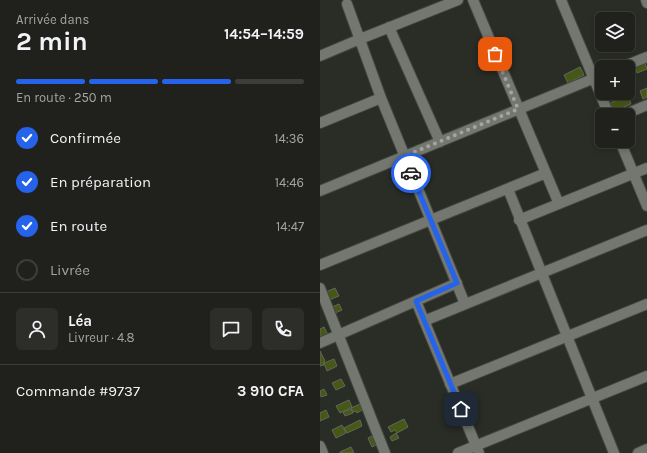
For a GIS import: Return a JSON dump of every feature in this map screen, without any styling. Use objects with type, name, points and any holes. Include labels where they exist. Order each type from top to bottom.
[{"type":"street","points":[[320,56],[458,0]]},
{"type":"street","points":[[473,0],[559,204]]},
{"type":"street","points":[[561,0],[595,71]]},
{"type":"street","points":[[347,4],[381,98],[465,304]]},
{"type":"street","points":[[389,27],[440,142]]},
{"type":"street","points":[[635,62],[647,57]]},
{"type":"street","points":[[320,191],[595,78]]},
{"type":"street","points":[[320,123],[381,98]]},
{"type":"street","points":[[635,110],[647,105]]},
{"type":"street","points":[[623,148],[647,206]]},
{"type":"street","points":[[519,220],[647,168]]},
{"type":"street","points":[[320,265],[546,173]]},
{"type":"street","points":[[508,189],[519,220],[568,337],[614,453]]},
{"type":"street","points":[[424,321],[647,230]]},
{"type":"street","points":[[320,343],[457,283]]},
{"type":"street","points":[[320,288],[385,453]]},
{"type":"street","points":[[416,301],[477,449]]},
{"type":"street","points":[[450,384],[647,304]]},
{"type":"street","points":[[458,453],[477,449],[592,398],[647,376]]},
{"type":"street","points":[[320,446],[323,453]]},
{"type":"street","points":[[638,453],[647,449]]},
{"type":"building","points":[[645,63],[647,69],[637,73],[635,67]]},
{"type":"building","points":[[580,67],[584,75],[568,83],[564,75]]},
{"type":"building","points":[[647,88],[647,97],[643,99],[640,91]]},
{"type":"building","points":[[618,100],[630,100],[631,104],[621,108],[612,108],[610,103]]},
{"type":"building","points":[[335,288],[339,296],[329,300],[326,292]]},
{"type":"building","points":[[339,304],[342,310],[335,313],[332,307]]},
{"type":"building","points":[[324,327],[328,335],[320,339],[320,329]]},
{"type":"building","points":[[320,351],[325,361],[323,362],[324,365],[320,366]]},
{"type":"building","points":[[334,359],[337,366],[327,371],[324,363]]},
{"type":"building","points":[[341,379],[345,386],[336,390],[332,383]]},
{"type":"building","points":[[324,389],[327,395],[321,397],[320,391]]},
{"type":"building","points":[[349,400],[352,407],[340,413],[336,406]]},
{"type":"building","points":[[360,404],[362,410],[357,413],[356,411],[353,412],[351,408]]},
{"type":"building","points":[[351,409],[353,413],[345,416],[343,412]]},
{"type":"building","points":[[326,410],[329,417],[320,421],[320,413]]},
{"type":"building","points":[[404,419],[408,427],[397,433],[395,430],[391,432],[388,427]]},
{"type":"building","points":[[360,420],[362,426],[347,433],[344,428]]},
{"type":"building","points":[[342,425],[346,433],[336,438],[332,430]]},
{"type":"building","points":[[396,433],[399,438],[392,441],[390,437]]},
{"type":"building","points":[[372,436],[376,445],[372,447],[368,438]]},
{"type":"building","points":[[351,447],[354,453],[340,453],[340,452]]},
{"type":"way so far","points":[[411,173],[405,156],[518,109],[495,54]]},
{"type":"route","points":[[411,173],[457,283],[416,301],[461,409]]}]
